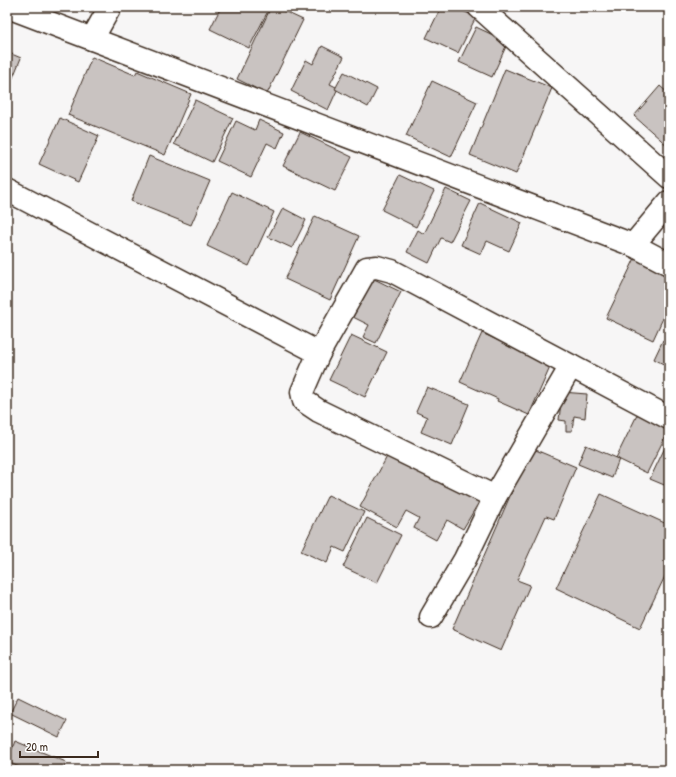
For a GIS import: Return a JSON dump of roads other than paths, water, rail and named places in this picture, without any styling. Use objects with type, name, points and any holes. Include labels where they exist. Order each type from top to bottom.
[{"type":"street","points":[[8,7],[633,245],[669,264]]},
{"type":"street","points":[[92,39],[110,7]]},
{"type":"street","points":[[479,7],[669,177]]},
{"type":"street","points":[[7,190],[320,353]]},
{"type":"street","points":[[633,245],[669,202]]},
{"type":"street","points":[[495,497],[319,411],[304,401],[302,392],[320,353],[367,268],[377,267],[392,271],[669,418]]},
{"type":"street","points":[[431,617],[468,552],[495,497],[570,366]]}]
